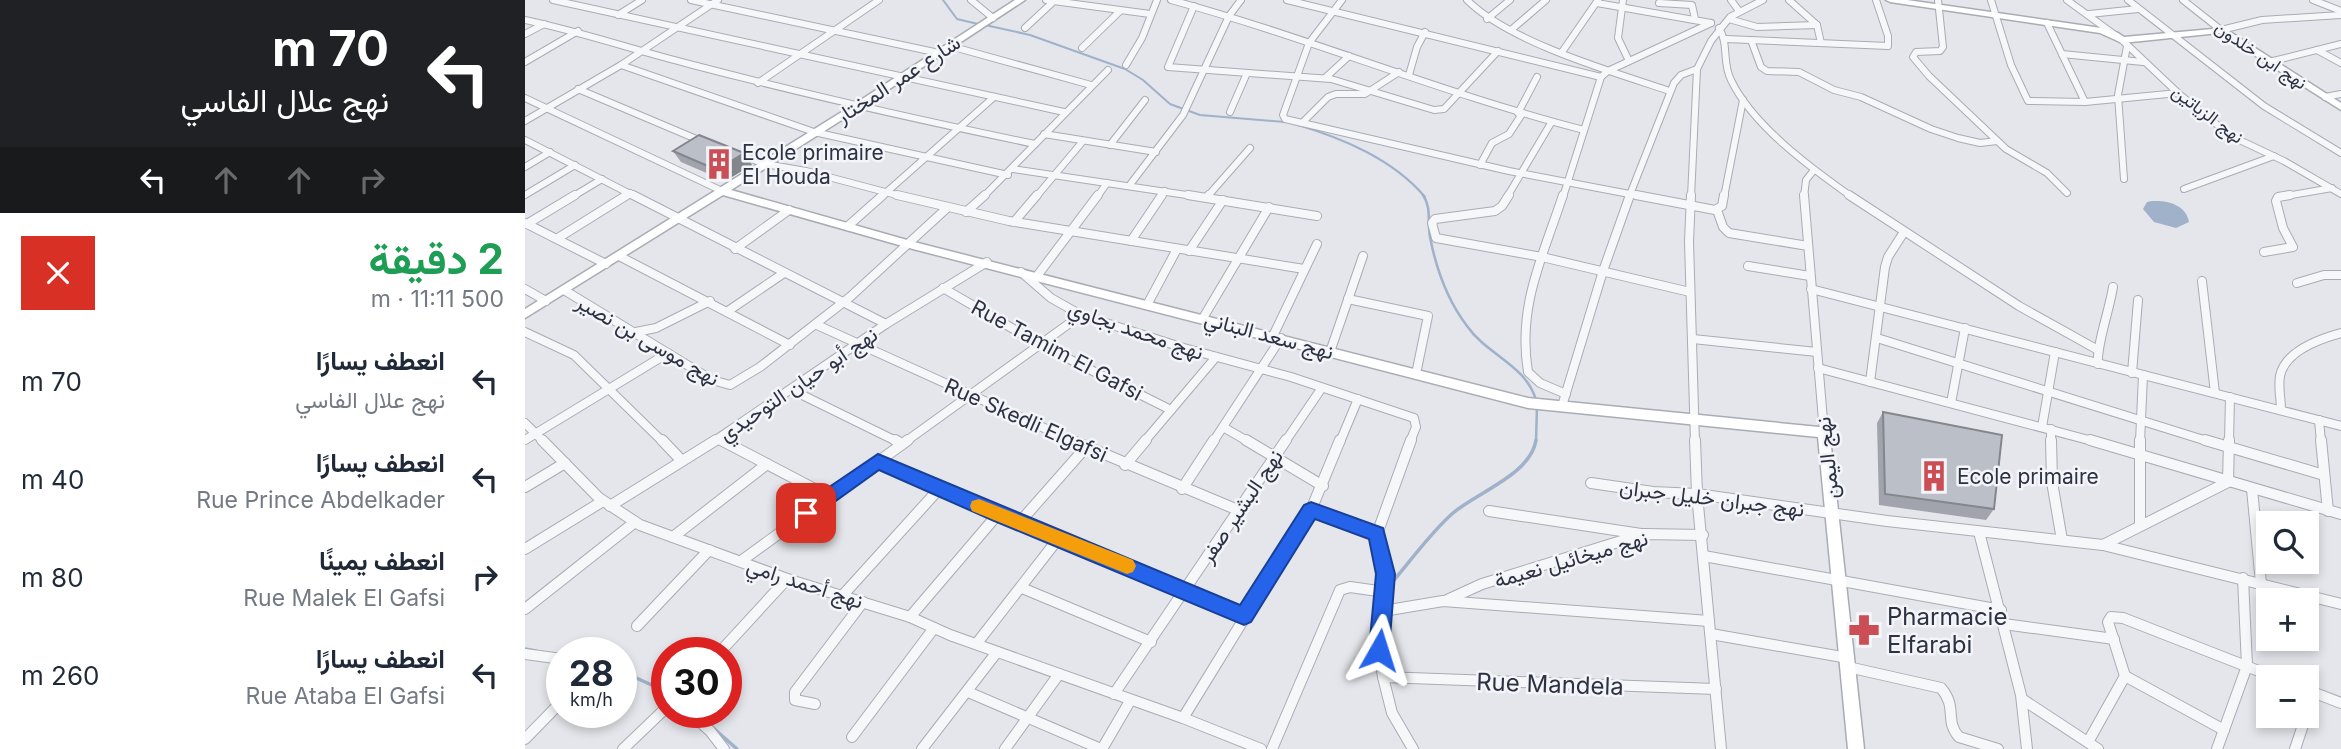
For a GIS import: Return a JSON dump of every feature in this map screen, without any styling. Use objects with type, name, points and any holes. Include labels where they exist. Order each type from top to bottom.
[{"type":"street","points":[[553,0],[1064,112]]},
{"type":"street","points":[[618,15],[642,0]]},
{"type":"street","points":[[691,0],[939,53]]},
{"type":"street","points":[[525,121],[621,65],[719,0]]},
{"type":"street","points":[[758,83],[879,0]]},
{"type":"street","points":[[971,0],[986,23]]},
{"type":"street","name":"شارع عمر المختار","points":[[525,314],[856,107],[1021,0]]},
{"type":"street","points":[[1045,0],[1150,14]]},
{"type":"street","points":[[1126,65],[1143,38],[1157,0]]},
{"type":"street","points":[[1171,0],[1229,16],[1551,123],[1584,130]]},
{"type":"street","points":[[1129,186],[1183,115],[1229,16],[1241,0]]},
{"type":"street","points":[[1287,0],[1601,77]]},
{"type":"street","points":[[1342,0],[1309,43],[1283,115],[1288,120],[1523,174],[1717,210],[1723,206],[1743,100]]},
{"type":"street","points":[[1467,0],[1487,19],[1511,30],[1608,71],[1670,91]]},
{"type":"street","points":[[1487,19],[1510,0]]},
{"type":"street","points":[[1511,30],[1546,0]]},
{"type":"street","points":[[1623,0],[1618,38],[1629,61]]},
{"type":"street","points":[[1731,0],[1739,11]]},
{"type":"street","points":[[1721,749],[1703,535],[1697,494],[1697,419],[1690,292],[1697,69],[1721,27],[1739,11],[1763,0]]},
{"type":"street","points":[[1789,0],[1817,25],[1821,43]]},
{"type":"street","points":[[1726,38],[1889,46],[1876,0]]},
{"type":"street","points":[[1890,0],[1938,3],[2121,40],[2221,30],[2262,20],[2341,13]]},
{"type":"street","points":[[1991,0],[2001,40],[2017,82],[2028,101],[2085,102],[2178,93]]},
{"type":"street","name":"نهج الزياتين","points":[[2067,0],[2121,40],[2178,93],[2231,136],[2274,156],[2341,194]]},
{"type":"street","points":[[2128,0],[2264,106],[2341,153]]},
{"type":"street","name":"نهج ابن خلدون","points":[[2183,0],[2221,30],[2341,107]]},
{"type":"street","points":[[2313,0],[2341,13]]},
{"type":"street","points":[[1025,28],[1054,1]]},
{"type":"street","points":[[1562,52],[1598,2],[1695,19],[1721,27],[1726,38],[1725,63],[1743,100],[1814,170],[2018,306],[2098,350]]},
{"type":"street","points":[[1659,3],[1692,5],[1695,19]]},
{"type":"street","points":[[1938,3],[1944,47],[1940,51],[1916,51],[1913,57],[1929,76],[1997,141],[2013,154],[2047,173],[2067,192]]},
{"type":"street","points":[[1194,6],[1167,65],[1170,68],[1325,78],[1437,110],[1444,109],[1498,51]]},
{"type":"street","points":[[2089,14],[2138,9]]},
{"type":"street","points":[[1083,48],[1120,11]]},
{"type":"street","points":[[1729,19],[1757,27],[1817,25]]},
{"type":"street","points":[[525,20],[577,30],[640,52],[856,107],[1035,144]]},
{"type":"street","points":[[1697,69],[1681,75],[1670,91],[1647,146],[1559,402],[1533,378],[1526,364],[1525,306],[1601,77],[1608,71],[1711,23]]},
{"type":"street","points":[[2047,23],[2085,102]]},
{"type":"street","points":[[525,34],[544,24]]},
{"type":"street","points":[[525,62],[577,30]]},
{"type":"street","points":[[1409,75],[1417,47],[1425,32]]},
{"type":"street","points":[[1751,40],[1761,67],[1766,71],[1799,72],[1834,90],[1861,97],[1958,138],[1980,143],[1997,141]]},
{"type":"street","points":[[2121,40],[2120,99],[2124,179]]},
{"type":"street","points":[[2269,62],[2341,44]]},
{"type":"street","points":[[950,46],[1091,85]]},
{"type":"street","points":[[2317,50],[2341,63]]},
{"type":"street","points":[[2062,54],[2144,62]]},
{"type":"street","points":[[1325,78],[1349,56]]},
{"type":"street","points":[[621,65],[814,132],[927,158],[1010,172],[1207,197],[1317,216]]},
{"type":"street","points":[[967,212],[1010,172],[1064,112],[1108,70]]},
{"type":"street","points":[[1302,124],[1331,95],[1359,96],[1399,72]]},
{"type":"street","points":[[1230,112],[1247,73]]},
{"type":"street","points":[[1480,164],[1492,143],[1509,134],[1538,77]]},
{"type":"street","points":[[578,89],[705,142]]},
{"type":"street","points":[[2325,97],[2341,94]]},
{"type":"street","points":[[848,226],[994,97]]},
{"type":"street","points":[[525,98],[722,191]]},
{"type":"street","points":[[1110,145],[1145,100]]},
{"type":"street","points":[[1551,123],[1523,174],[1499,209],[1436,219],[1432,223],[1434,234],[1439,240],[1542,257],[1690,292]]},
{"type":"street","points":[[1044,134],[1156,152]]},
{"type":"street","points":[[525,140],[886,324]]},
{"type":"street","points":[[1014,222],[1083,141]]},
{"type":"street","points":[[2330,146],[2341,144]]},
{"type":"street","points":[[1207,197],[1249,148]]},
{"type":"street","points":[[525,167],[550,152]]},
{"type":"street","points":[[729,152],[765,164],[806,171],[947,208],[1014,222],[1304,269]]},
{"type":"street","points":[[2184,189],[2274,156]]},
{"type":"street","points":[[525,195],[575,165]]},
{"type":"street","name":"نهج اليمن","points":[[1814,170],[1804,191],[1810,276],[1856,749]]},
{"type":"street","points":[[526,223],[602,178]]},
{"type":"street","points":[[1037,276],[1107,183]]},
{"type":"street","points":[[2264,252],[2293,247],[2283,228],[2276,201],[2278,197],[2332,188]]},
{"type":"street","name":"نهج سعد البناني","points":[[722,191],[913,244],[1528,403],[1559,402],[1824,432]]},
{"type":"street","points":[[1131,241],[1165,191]]},
{"type":"street","points":[[558,238],[630,193]]},
{"type":"street","points":[[1189,251],[1223,200]]},
{"type":"street","points":[[1203,318],[1269,207]]},
{"type":"street","points":[[619,256],[790,345],[845,303],[913,244],[947,208]]},
{"type":"street","points":[[735,249],[789,210]]},
{"type":"street","points":[[1717,210],[1729,233],[1808,246]]},
{"type":"street","points":[[526,223],[606,264]]},
{"type":"street","points":[[1870,382],[1888,257],[1904,232]]},
{"type":"street","points":[[1182,489],[1260,369],[1277,337],[1317,244]]},
{"type":"street","points":[[1147,305],[1178,249]]},
{"type":"street","points":[[1329,352],[1363,256]]},
{"type":"street","name":"نهج أبو حيان التوحيدي","points":[[525,549],[683,461],[792,390],[886,324],[986,262]]},
{"type":"street","points":[[1748,266],[1810,276]]},
{"type":"street","name":"نهج محمد بجاوي","points":[[1021,272],[1051,298],[1081,316],[1409,415],[1417,422],[1377,534]]},
{"type":"street","points":[[728,311],[784,273]]},
{"type":"street","points":[[2297,283],[2324,275],[2341,275]]},
{"type":"street","points":[[2202,281],[2215,393]]},
{"type":"street","points":[[2098,364],[2098,350],[2113,287]]},
{"type":"street","name":"Rue Tamim El Gafsi","points":[[943,288],[1041,345],[1171,410]]},
{"type":"street","points":[[525,289],[546,301]]},
{"type":"street","points":[[1811,289],[2341,426]]},
{"type":"street","name":"نهج موسى بن نصير","points":[[563,290],[725,386],[734,384],[790,345]]},
{"type":"street","points":[[1348,299],[1428,316],[1416,374]]},
{"type":"street","points":[[2132,373],[2138,300]]},
{"type":"street","points":[[636,332],[656,327],[710,301]]},
{"type":"street","points":[[741,561],[1081,316]]},
{"type":"street","name":"Rue Skedli Elgafsi","points":[[817,325],[1125,465],[1238,510]]},
{"type":"street","points":[[1951,402],[1965,328]]},
{"type":"street","points":[[525,332],[574,355],[683,461]]},
{"type":"street","points":[[2281,410],[2280,375],[2285,364],[2292,356],[2341,333]]},
{"type":"street","points":[[1877,338],[2229,448],[2323,474]]},
{"type":"street","points":[[1693,339],[1817,352]]},
{"type":"street","points":[[2055,352],[2046,428],[2062,540]]},
{"type":"street","points":[[525,440],[668,353]]},
{"type":"street","points":[[1125,465],[1216,357]]},
{"type":"street","points":[[1818,368],[2046,428],[2341,514]]},
{"type":"street","points":[[2140,526],[2139,456],[2143,375]]},
{"type":"street","name":"نهج البشير صفر","points":[[1114,694],[1321,389]]},
{"type":"street","points":[[792,390],[902,444]]},
{"type":"street","points":[[2228,482],[2229,397]]},
{"type":"street","points":[[1183,718],[1311,510],[1358,400]]},
{"type":"street","points":[[2319,420],[2328,511]]},
{"type":"street","name":"نهج أحمد رامي","points":[[525,423],[606,503],[635,522],[787,579],[910,617],[997,652],[1183,718],[1261,749]]},
{"type":"street","points":[[1223,427],[1323,486]]},
{"type":"street","points":[[718,439],[828,496]]},
{"type":"street","points":[[1019,523],[1086,447]]},
{"type":"street","points":[[878,461],[1019,523],[1244,616]]},
{"type":"street","points":[[525,487],[565,463]]},
{"type":"street","points":[[674,537],[767,464]]},
{"type":"street","points":[[2103,545],[2228,482]]},
{"type":"street","name":"نهج جبران خليل جبران","points":[[1591,483],[2103,545],[2341,604]]},
{"type":"street","points":[[842,595],[939,489]]},
{"type":"street","points":[[2252,489],[2261,583]]},
{"type":"street","points":[[1311,510],[1377,534],[1386,574],[1379,650],[1383,677],[1392,713],[1413,749]]},
{"type":"street","points":[[1489,511],[1644,534]]},
{"type":"street","points":[[910,617],[998,514]]},
{"type":"street","points":[[525,609],[635,522]]},
{"type":"street","points":[[1979,532],[2022,699],[2027,749]]},
{"type":"street","name":"نهج ميخائيل نعيمة","points":[[1443,601],[1482,584],[1644,534],[1703,535]]},
{"type":"street","points":[[977,643],[1058,539]]},
{"type":"street","points":[[637,626],[709,550]]},
{"type":"street","points":[[1704,556],[2001,610]]},
{"type":"street","points":[[2217,749],[2247,666],[2243,578]]},
{"type":"street","points":[[734,637],[787,579]]},
{"type":"street","points":[[1272,749],[1340,590],[1350,587],[1385,592]]},
{"type":"street","points":[[1022,588],[1151,642]]},
{"type":"street","points":[[1383,611],[1443,601],[1709,621]]},
{"type":"street","points":[[815,704],[795,700],[795,692],[863,602]]},
{"type":"street","points":[[2224,730],[2125,677],[2108,622],[2115,616],[2256,670]]},
{"type":"street","points":[[2004,624],[2114,639]]},
{"type":"street","points":[[852,737],[934,628]]},
{"type":"street","points":[[1711,634],[1848,662],[1941,688],[1951,700],[1950,727],[1954,732],[1963,738],[1998,749]]},
{"type":"street","points":[[922,749],[997,652]]},
{"type":"street","points":[[525,654],[546,657]]},
{"type":"street","points":[[1005,749],[1059,674]]},
{"type":"street","name":"Rue Mandela","points":[[1383,677],[1716,689]]},
{"type":"street","points":[[2088,742],[2125,677]]},
{"type":"street","points":[[968,692],[1102,749],[1131,701]]},
{"type":"street","points":[[2319,695],[2341,703]]},
{"type":"street","points":[[2022,699],[2098,749]]},
{"type":"street","points":[[525,739],[546,717]]},
{"type":"street","points":[[623,749],[651,722]]},
{"type":"street","points":[[704,728],[724,749]]},
{"type":"street","points":[[2295,749],[2302,728]]},
{"type":"water","points":[[2147,202],[2175,205],[2184,211],[2189,222],[2176,228],[2154,222],[2143,209]]},
{"type":"building","points":[[699,135],[744,153],[717,170],[673,151]]},
{"type":"building","name":"Ecole primaire","points":[[1883,412],[2002,435],[1994,509],[1885,494]]},
{"type":"waterway","points":[[943,0],[957,19],[978,24]]},
{"type":"waterway","points":[[985,25],[1030,35],[1125,69],[1143,80],[1170,104],[1200,115],[1285,122]]},
{"type":"waterway","points":[[1295,124],[1366,152],[1398,172],[1423,195]]},
{"type":"waterway","points":[[1423,195],[1436,260],[1454,306],[1475,336],[1524,378],[1536,400]]},
{"type":"waterway","points":[[1536,442],[1537,406]]},
{"type":"waterway","points":[[1389,586],[1453,513],[1514,473],[1532,452],[1536,440]]},
{"type":"waterway","points":[[1376,631],[1378,606]]},
{"type":"waterway","points":[[525,649],[536,651]]},
{"type":"waterway","points":[[637,678],[651,685]]},
{"type":"waterway","points":[[713,728],[737,749]]},
{"type":"slow traffic","points":[[979,506],[1127,566]]},
{"type":"place","name":"Ecole primaire El Houda","points":[[719,164]]},
{"type":"place","name":"Ecole primaire","points":[[1934,476]]},
{"type":"place","name":"Pharmacie Elfarabi","points":[[1864,630]]},
{"type":"route","points":[[806,513],[878,461],[903,474],[1244,616],[1311,510],[1377,534],[1386,574],[1379,650]]}]
